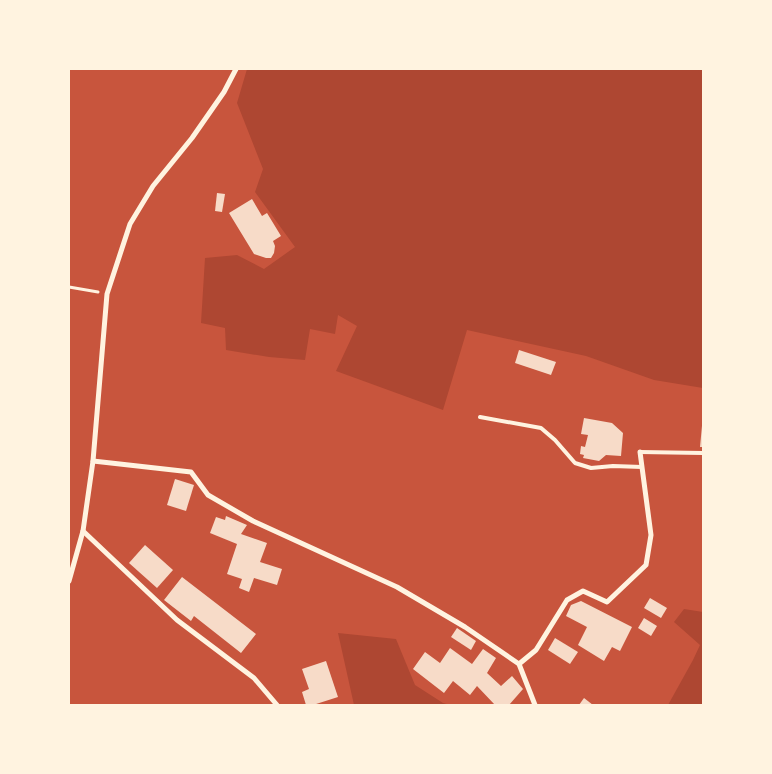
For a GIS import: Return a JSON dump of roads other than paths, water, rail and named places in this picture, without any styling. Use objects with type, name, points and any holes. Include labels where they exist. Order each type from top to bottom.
[{"type":"street","points":[[69,581],[83,531],[92,461],[107,294],[130,224],[153,186],[192,138],[224,92],[236,69]]},
{"type":"street","points":[[519,664],[536,650],[568,600],[583,591],[607,602],[646,566],[651,535],[640,452]]},
{"type":"street","points":[[92,461],[191,472],[208,495],[261,525],[397,587],[465,627],[519,664],[535,705]]},
{"type":"street","points":[[83,531],[177,620],[254,678],[277,705]]},
{"type":"lane","points":[[480,417],[541,428],[555,440],[575,464],[591,468],[613,466],[642,467]]},
{"type":"lane","points":[[640,452],[703,452]]}]
